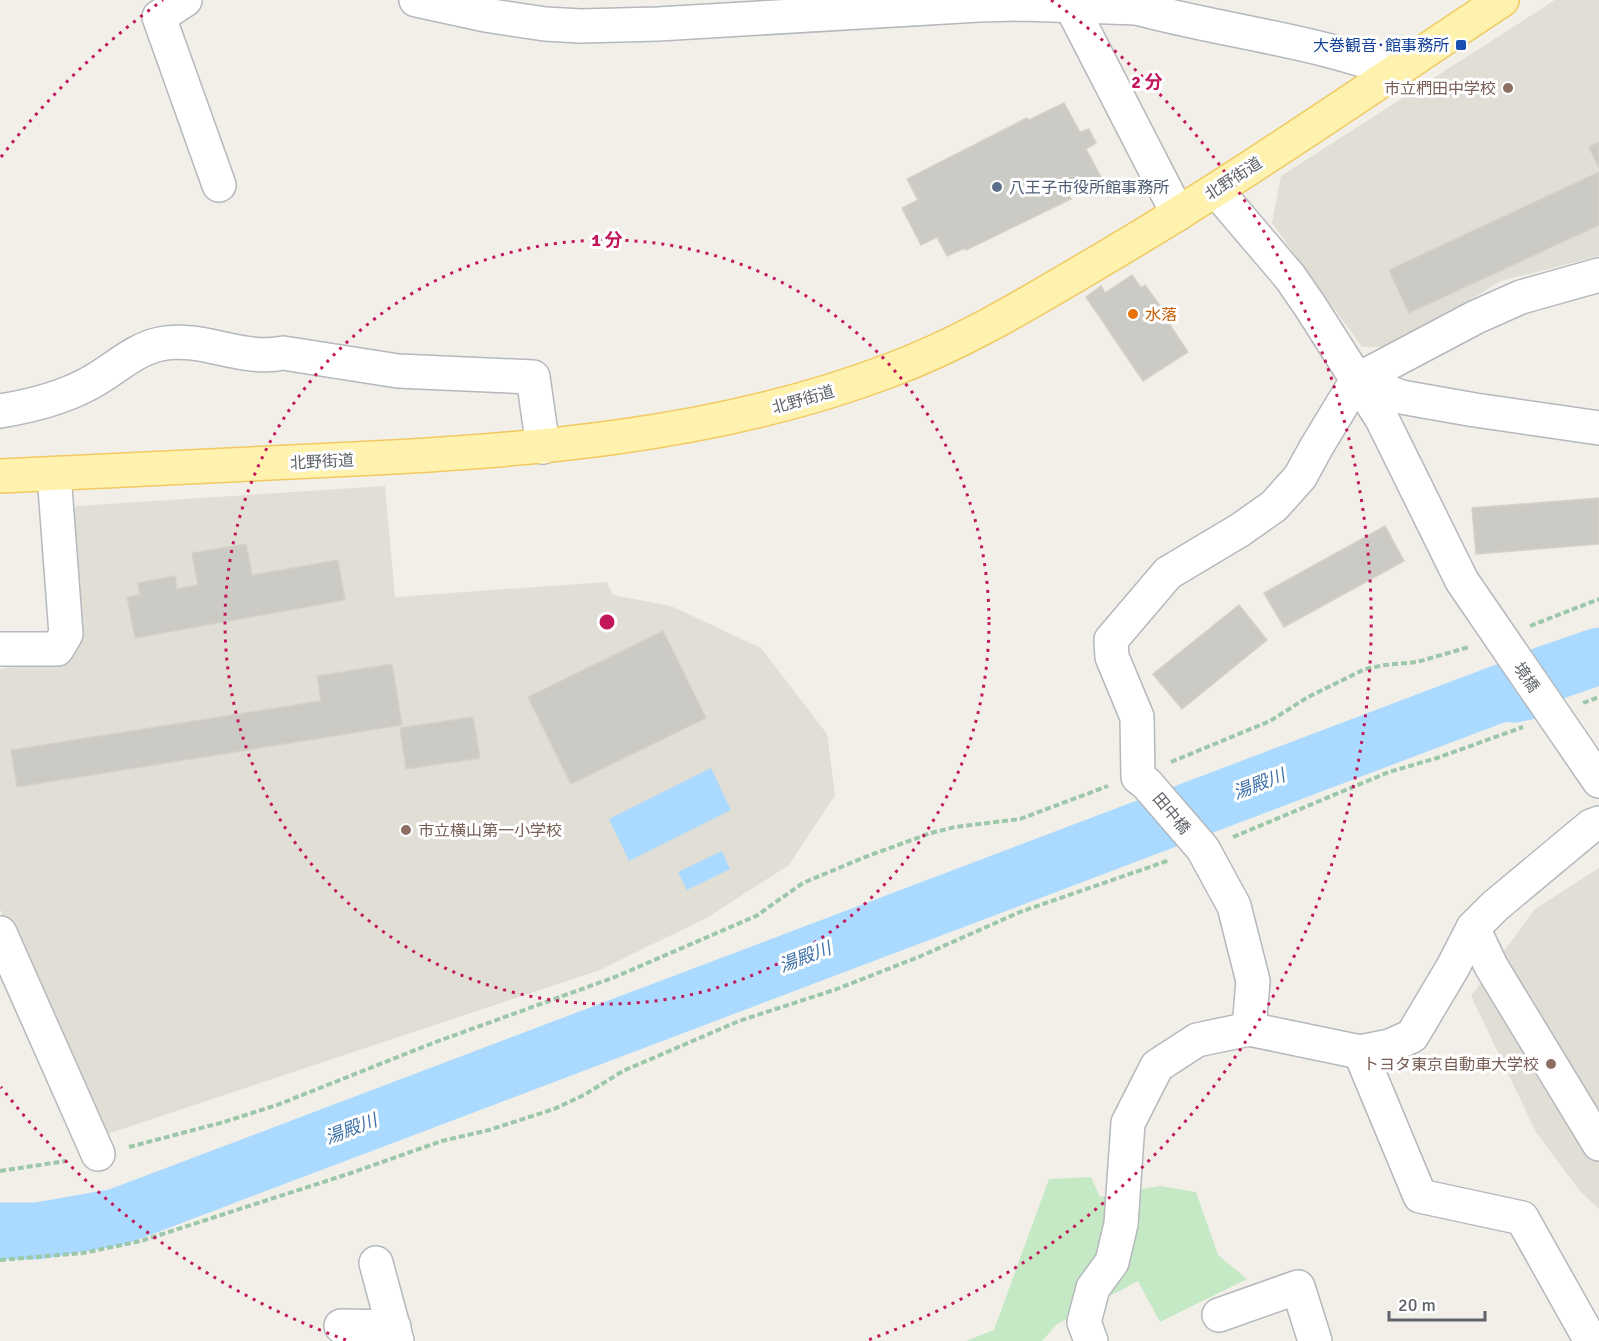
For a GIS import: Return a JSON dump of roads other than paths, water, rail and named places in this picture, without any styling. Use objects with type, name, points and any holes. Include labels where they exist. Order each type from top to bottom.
[{"type":"main road","name":"北野街道","points":[[0,476],[420,456],[543,447],[670,429],[749,413],[823,394],[894,369],[978,332],[1216,190],[1502,0]]},
{"type":"street","points":[[185,0],[159,17],[219,185]]},
{"type":"street","points":[[416,0],[485,15],[545,24],[581,26],[658,24],[979,5],[1146,4],[1190,22],[1321,48],[1359,58],[1394,71]]},
{"type":"street","points":[[1071,6],[1178,214]]},
{"type":"street","name":"境橋","points":[[1216,190],[1290,277],[1358,380],[1382,419],[1462,581],[1599,781]]},
{"type":"street","points":[[1358,380],[1476,317],[1521,297],[1599,274]]},
{"type":"street","points":[[0,411],[35,405],[64,396],[89,384],[139,351],[161,343],[196,343],[268,356],[283,353],[398,371],[533,377],[543,447]]},
{"type":"street","points":[[1358,380],[1401,397],[1599,428]]},
{"type":"street","name":"田中橋","points":[[1249,1029],[1253,981],[1234,906],[1200,846],[1143,780],[1137,717],[1112,657],[1111,640],[1168,573],[1274,506],[1300,477],[1358,380]]},
{"type":"street","points":[[0,649],[57,649],[66,634],[54,474]]},
{"type":"street","points":[[1091,1341],[1084,1322],[1093,1288],[1112,1262],[1120,1224],[1128,1124],[1158,1065],[1197,1040],[1249,1029],[1360,1052],[1390,1046],[1412,1036],[1473,928],[1495,906],[1591,826],[1599,823]]},
{"type":"street","points":[[1473,928],[1491,966],[1599,1144]]},
{"type":"street","points":[[0,933],[98,1154]]},
{"type":"street","points":[[1360,1052],[1420,1196],[1522,1218],[1591,1341]]},
{"type":"street","points":[[341,1326],[395,1334],[376,1263]]},
{"type":"street","points":[[1219,1316],[1298,1287],[1315,1341]]},
{"type":"water","points":[[711,768],[731,810],[629,861],[609,819]]},
{"type":"water","points":[[722,851],[730,869],[687,890],[678,872]]},
{"type":"waterway","name":"湯殿川","points":[[0,1231],[37,1231],[117,1217],[1504,692],[1514,694],[1533,690],[1544,675],[1599,656]]},
{"type":"place","name":"大巻観音･館事務所","points":[[1461,45]]},
{"type":"place","name":"市立椚田中学校","points":[[1508,88]]},
{"type":"place","name":"八王子市役所館事務所","points":[[997,187]]},
{"type":"place","name":"水落","points":[[1133,314]]},
{"type":"place","name":"市立横山第一小学校","points":[[406,830]]},
{"type":"place","name":"トヨタ東京自動車大学校","points":[[1551,1064]]}]
